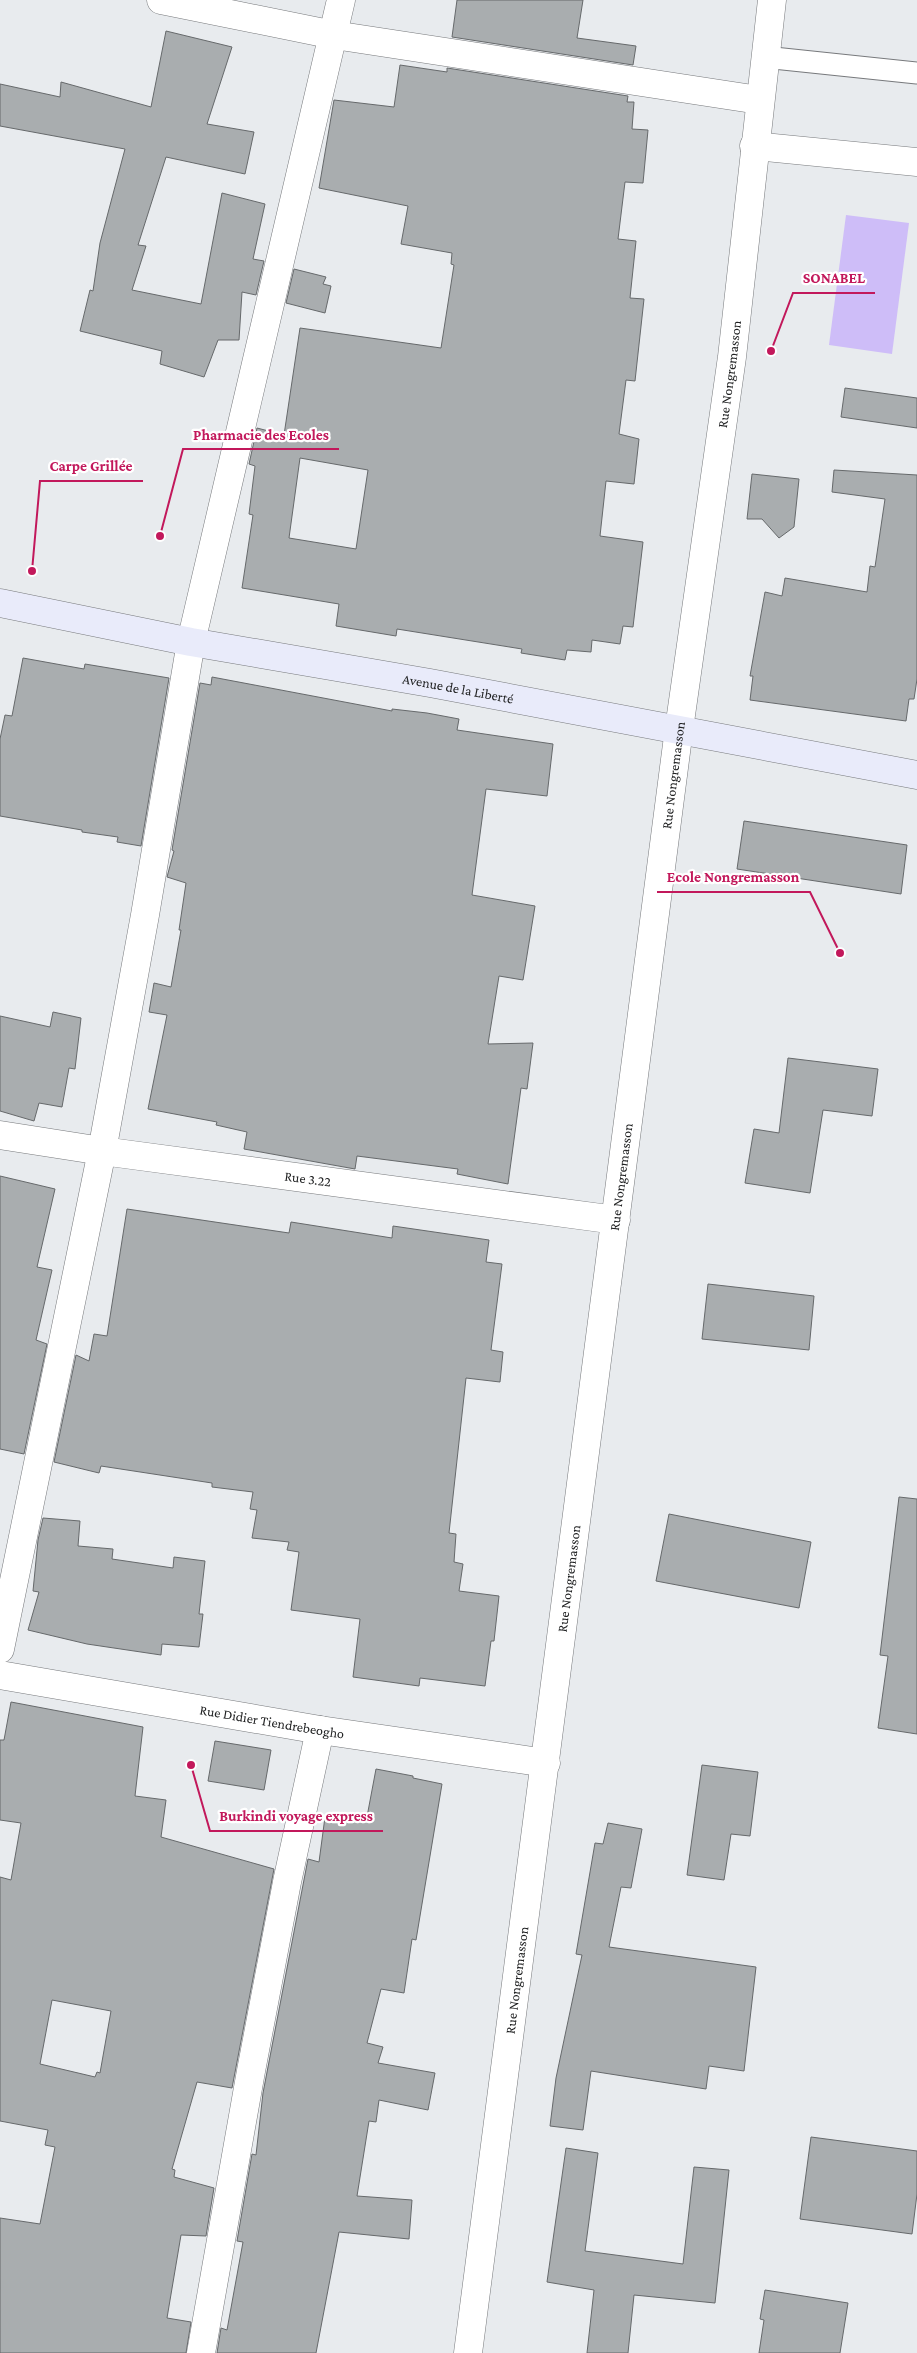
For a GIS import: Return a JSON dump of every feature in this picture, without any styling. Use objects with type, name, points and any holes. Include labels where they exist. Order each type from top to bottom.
[{"type":"main road","name":"Avenue de la Liberté","points":[[0,603],[191,642],[430,683],[917,775]]},
{"type":"street","points":[[161,0],[334,34],[759,100]]},
{"type":"street","points":[[0,1649],[102,1151],[145,915],[191,642],[341,0]]},
{"type":"street","name":"Rue Nongremasson","points":[[468,2353],[679,729],[733,347],[746,243],[759,100],[772,0]]},
{"type":"street","points":[[754,146],[917,162]]},
{"type":"street","name":"Rue 3.22","points":[[0,1135],[102,1151],[616,1220]]},
{"type":"street","name":"Rue Didier Tiendrebeogho","points":[[0,1675],[320,1730],[546,1763]]},
{"type":"street","points":[[201,2353],[287,1882],[320,1730]]},
{"type":"lane","points":[[764,57],[917,73]]},
{"type":"shaded area","points":[[846,215],[909,223],[892,354],[829,345]]},
{"type":"building","points":[[457,0],[583,0],[577,38],[636,46],[633,65],[452,37]]},
{"type":"building","points":[[166,31],[232,47],[207,124],[254,132],[245,174],[166,157],[138,245],[146,246],[132,290],[201,304],[222,193],[265,204],[253,259],[264,261],[256,295],[242,292],[239,340],[218,340],[204,377],[160,364],[162,351],[80,331],[90,290],[93,291],[100,243],[125,149],[0,126],[0,84],[60,97],[61,82],[151,107]]},
{"type":"building","points":[[400,65],[447,72],[447,68],[628,96],[627,102],[634,102],[632,129],[648,130],[643,183],[625,182],[618,239],[636,241],[630,298],[644,299],[635,381],[626,380],[619,434],[639,439],[634,484],[606,481],[600,536],[643,542],[633,627],[623,626],[620,644],[592,640],[591,652],[567,650],[565,660],[521,653],[522,649],[397,629],[396,636],[336,626],[339,604],[242,588],[253,515],[249,514],[255,466],[249,464],[257,428],[284,435],[300,328],[441,348],[454,265],[451,264],[452,253],[401,244],[408,206],[319,188],[334,100],[394,107]],"holes":[[[300,458],[368,470],[356,549],[289,538]]]},
{"type":"building","points":[[294,269],[326,277],[323,284],[331,286],[325,313],[286,303]]},
{"type":"building","points":[[845,388],[917,398],[917,428],[841,417]]},
{"type":"building","points":[[834,470],[917,475],[917,679],[914,699],[909,699],[906,721],[750,700],[753,676],[750,676],[765,592],[782,596],[785,578],[867,592],[870,566],[875,567],[885,499],[832,492]]},
{"type":"building","points":[[752,474],[799,479],[794,527],[779,538],[762,519],[747,519]]},
{"type":"building","points":[[23,658],[84,669],[85,664],[169,678],[141,846],[117,842],[118,837],[0,816],[0,739],[5,715],[12,716]]},
{"type":"building","points":[[212,677],[392,711],[392,709],[427,713],[459,719],[457,730],[553,744],[547,796],[486,789],[472,895],[535,906],[523,980],[499,976],[488,1044],[533,1043],[527,1089],[521,1088],[508,1184],[457,1174],[458,1169],[357,1156],[355,1169],[244,1149],[247,1132],[216,1125],[217,1122],[148,1109],[167,1015],[149,1012],[154,983],[171,987],[181,930],[179,930],[186,883],[167,877],[174,851],[172,850],[200,683],[211,685]]},
{"type":"building","points":[[744,821],[907,845],[901,894],[737,869]]},
{"type":"building","points":[[53,1012],[81,1018],[75,1069],[69,1068],[62,1107],[39,1103],[34,1121],[0,1111],[0,1016],[50,1027]]},
{"type":"building","points":[[788,1058],[878,1069],[872,1116],[823,1110],[810,1193],[745,1183],[754,1129],[779,1133]]},
{"type":"building","points":[[0,1176],[55,1189],[37,1267],[52,1270],[36,1340],[47,1344],[24,1454],[0,1449]]},
{"type":"building","points":[[127,1209],[289,1233],[291,1222],[392,1238],[393,1226],[489,1240],[486,1262],[502,1264],[491,1350],[503,1352],[500,1382],[466,1378],[449,1533],[456,1534],[454,1562],[463,1564],[459,1591],[499,1596],[494,1641],[491,1641],[485,1686],[420,1678],[419,1686],[353,1677],[360,1619],[291,1610],[299,1552],[287,1550],[289,1542],[252,1538],[257,1510],[250,1509],[253,1492],[212,1487],[212,1483],[101,1466],[99,1473],[54,1462],[76,1355],[89,1361],[94,1334],[107,1336]]},
{"type":"building","points":[[708,1284],[814,1296],[809,1350],[702,1339]]},
{"type":"building","points":[[899,1497],[917,1499],[917,1734],[878,1728],[888,1656],[880,1655]]},
{"type":"building","points":[[669,1514],[811,1542],[799,1608],[656,1581]]},
{"type":"building","points":[[43,1518],[80,1521],[78,1546],[113,1549],[112,1559],[173,1568],[174,1557],[205,1561],[199,1614],[203,1614],[199,1647],[162,1644],[161,1655],[87,1644],[28,1630],[39,1592],[33,1591],[38,1540]]},
{"type":"building","points":[[11,1702],[143,1727],[135,1796],[166,1800],[161,1837],[274,1869],[232,2088],[197,2082],[172,2169],[175,2170],[174,2177],[214,2188],[206,2236],[181,2235],[167,2318],[191,2322],[186,2353],[0,2353],[0,2218],[40,2224],[55,2147],[45,2145],[48,2130],[0,2121],[0,1877],[11,1880],[21,1823],[0,1820],[0,1740],[4,1740]],"holes":[[[52,2000],[111,2011],[100,2073],[97,2072],[95,2077],[40,2064]]]},
{"type":"building","points":[[215,1741],[271,1750],[264,1790],[208,1781]]},
{"type":"building","points":[[702,1765],[758,1772],[750,1836],[731,1834],[724,1880],[687,1875]]},
{"type":"building","points":[[376,1769],[442,1784],[416,1940],[412,1939],[404,1993],[381,1989],[367,2043],[383,2047],[378,2063],[435,2073],[428,2110],[379,2100],[376,2122],[369,2121],[357,2196],[412,2200],[409,2239],[339,2232],[316,2353],[217,2353],[221,2328],[227,2330],[243,2242],[237,2241],[252,2154],[256,2155],[263,2093],[308,1859],[319,1862],[325,1817],[366,1822]]},
{"type":"building","points":[[608,1823],[642,1829],[631,1888],[621,1887],[609,1947],[756,1967],[744,2071],[709,2066],[706,2089],[591,2071],[583,2130],[550,2126],[556,2078],[582,1955],[576,1954],[595,1843],[603,1844]]},
{"type":"building","points":[[811,2137],[917,2151],[917,2194],[912,2234],[800,2219]]},
{"type":"building","points":[[566,2148],[598,2153],[585,2251],[683,2264],[694,2167],[729,2170],[715,2303],[634,2295],[628,2353],[587,2353],[594,2290],[547,2282]]},
{"type":"building","points":[[765,2290],[848,2303],[840,2353],[759,2353],[764,2320],[760,2319]]},
{"type":"place","name":"SONABEL","points":[[771,351]]},
{"type":"place","name":"Pharmacie des Ecoles","points":[[160,536]]},
{"type":"place","name":"Carpe Grillée","points":[[32,571]]},
{"type":"place","name":"Ecole Nongremasson","points":[[840,953]]},
{"type":"place","name":"Burkindi voyage express","points":[[191,1765]]}]
